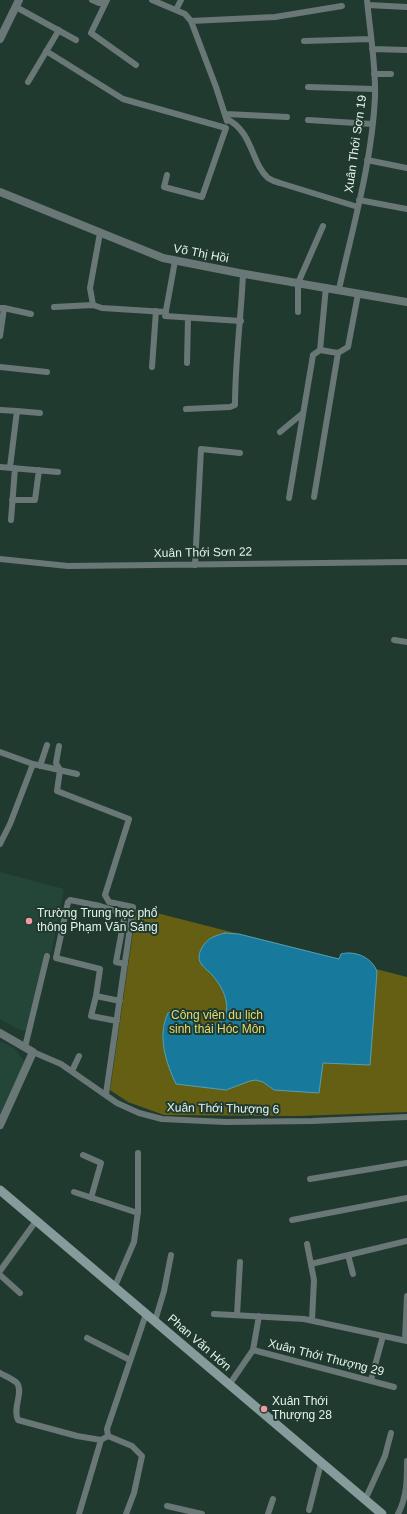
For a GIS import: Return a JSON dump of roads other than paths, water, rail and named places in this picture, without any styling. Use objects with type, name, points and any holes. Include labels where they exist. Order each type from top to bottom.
[{"type":"main road","name":"Phan Văn Hớn","points":[[0,1190],[115,1286],[378,1512]]},
{"type":"street","points":[[92,0],[99,3],[106,1]]},
{"type":"street","points":[[152,0],[185,14],[191,21],[226,116],[226,128],[202,197],[164,187],[167,175]]},
{"type":"street","points":[[176,10],[181,0]]},
{"type":"street","points":[[106,1],[90,33],[136,65]]},
{"type":"street","points":[[367,2],[407,7]]},
{"type":"street","name":"Xuân Thới Sơn 19","points":[[339,289],[360,200],[372,124],[374,74],[367,2]]},
{"type":"street","points":[[0,39],[18,4],[76,40]]},
{"type":"street","points":[[191,21],[275,16],[342,6]]},
{"type":"street","points":[[28,82],[59,30]]},
{"type":"street","points":[[304,41],[371,39]]},
{"type":"street","points":[[372,49],[407,50]]},
{"type":"street","points":[[46,51],[123,99],[226,128]]},
{"type":"street","points":[[374,74],[390,74]]},
{"type":"street","points":[[308,87],[374,89]]},
{"type":"street","points":[[226,116],[287,117]]},
{"type":"street","points":[[226,116],[235,122],[245,135],[262,170],[269,178],[280,183],[358,207]]},
{"type":"street","points":[[308,120],[372,124]]},
{"type":"street","points":[[367,160],[407,168]]},
{"type":"street","name":"Võ Thị Hồi","points":[[0,192],[100,233],[175,261],[407,302]]},
{"type":"street","points":[[360,200],[407,209]]},
{"type":"street","points":[[298,312],[298,283],[323,226]]},
{"type":"street","points":[[93,305],[90,288],[100,233]]},
{"type":"street","points":[[175,261],[165,316],[241,321]]},
{"type":"street","points":[[186,409],[230,407],[234,405],[235,367],[241,321],[242,274]]},
{"type":"street","points":[[320,350],[326,287]]},
{"type":"street","points":[[289,498],[313,355],[320,350],[338,353],[348,347],[358,294]]},
{"type":"street","points":[[54,307],[93,305],[102,308],[166,312]]},
{"type":"street","points":[[0,336],[2,308],[31,314]]},
{"type":"street","points":[[152,367],[156,311]]},
{"type":"street","points":[[187,363],[188,318]]},
{"type":"street","points":[[314,497],[338,353]]},
{"type":"street","points":[[0,368],[47,372]]},
{"type":"street","points":[[0,410],[40,413]]},
{"type":"street","points":[[11,520],[12,468],[17,411]]},
{"type":"street","points":[[280,432],[303,413]]},
{"type":"street","points":[[195,565],[201,449],[240,453]]},
{"type":"street","points":[[0,467],[58,472]]},
{"type":"street","points":[[12,500],[35,500],[39,470]]},
{"type":"street","name":"Xuân Thới Sơn 22","points":[[0,559],[68,566],[407,562]]},
{"type":"street","points":[[394,640],[407,642]]},
{"type":"street","points":[[40,766],[48,745]]},
{"type":"street","points":[[59,746],[56,763],[60,770],[57,790],[129,819],[105,895],[109,902],[133,907],[106,1094]]},
{"type":"street","points":[[0,752],[40,766],[77,774]]},
{"type":"street","points":[[0,844],[10,824],[33,764]]},
{"type":"street","points":[[117,1021],[91,1016],[100,969],[56,958],[68,902],[70,900],[100,906],[125,914],[116,962],[125,964]]},
{"type":"street","points":[[25,1047],[47,956]]},
{"type":"street","points":[[96,996],[120,1001]]},
{"type":"street","points":[[0,1125],[33,1052],[1,1036]]},
{"type":"street","name":"Xuân Thới Thượng 6","points":[[33,1052],[72,1071],[117,1103],[139,1113],[162,1119],[234,1122],[312,1121],[407,1117]]},
{"type":"street","points":[[72,1071],[80,1056]]},
{"type":"street","points":[[115,1286],[134,1242],[138,1213],[138,1153]]},
{"type":"street","points":[[83,1155],[101,1163],[91,1198]]},
{"type":"street","points":[[310,1179],[407,1163]]},
{"type":"street","points":[[74,1192],[138,1213]]},
{"type":"street","points":[[292,1220],[407,1198]]},
{"type":"street","points":[[0,1271],[36,1221]]},
{"type":"street","points":[[311,1264],[407,1241]]},
{"type":"street","points":[[307,1244],[314,1280],[312,1320]]},
{"type":"street","points":[[155,1321],[164,1292],[171,1255]]},
{"type":"street","points":[[348,1255],[353,1274]]},
{"type":"street","points":[[237,1315],[240,1262]]},
{"type":"street","points":[[0,1274],[20,1293]]},
{"type":"street","points":[[214,1314],[312,1320],[406,1340],[407,1296]]},
{"type":"street","points":[[108,1436],[107,1429],[109,1422],[146,1314]]},
{"type":"street","points":[[229,1385],[253,1350],[259,1316]]},
{"type":"street","points":[[372,1380],[383,1336]]},
{"type":"street","points":[[87,1338],[130,1360]]},
{"type":"street","name":"Xuân Thới Thượng 29","points":[[253,1350],[394,1387]]},
{"type":"street","points":[[0,1373],[16,1382],[19,1387],[16,1415],[18,1420],[77,1436],[101,1440],[108,1436]]},
{"type":"street","points":[[365,1500],[385,1456],[391,1433]]},
{"type":"street","points":[[108,1436],[132,1446],[142,1456],[134,1493],[126,1514]]},
{"type":"street","points":[[79,1514],[101,1440]]},
{"type":"street","points":[[398,1514],[403,1504],[406,1488],[407,1461]]},
{"type":"street","points":[[309,1510],[321,1463]]},
{"type":"street","points":[[268,1514],[273,1499]]},
{"type":"street","points":[[167,1506],[202,1514]]},
{"type":"water","points":[[225,933],[239,934],[339,959],[341,954],[352,953],[368,959],[375,967],[377,972],[370,1065],[323,1063],[319,1093],[274,1090],[263,1082],[256,1080],[226,1090],[176,1084],[164,1049],[163,1031],[165,1022],[168,1013],[174,1011],[192,1022],[205,1026],[218,1023],[224,1019],[227,1008],[223,991],[213,976],[202,965],[199,957],[201,949],[206,942],[213,937]]},
{"type":"place","name":"Trường Trung học phổ thông Phạm Văn Sáng","points":[[29,921]]},
{"type":"place","name":"Xuân Thới Thượng 28","points":[[264,1409]]},
{"type":"park label","name":"Công viên du lịch sinh thái Hóc Môn","points":[[217,1023]]}]
